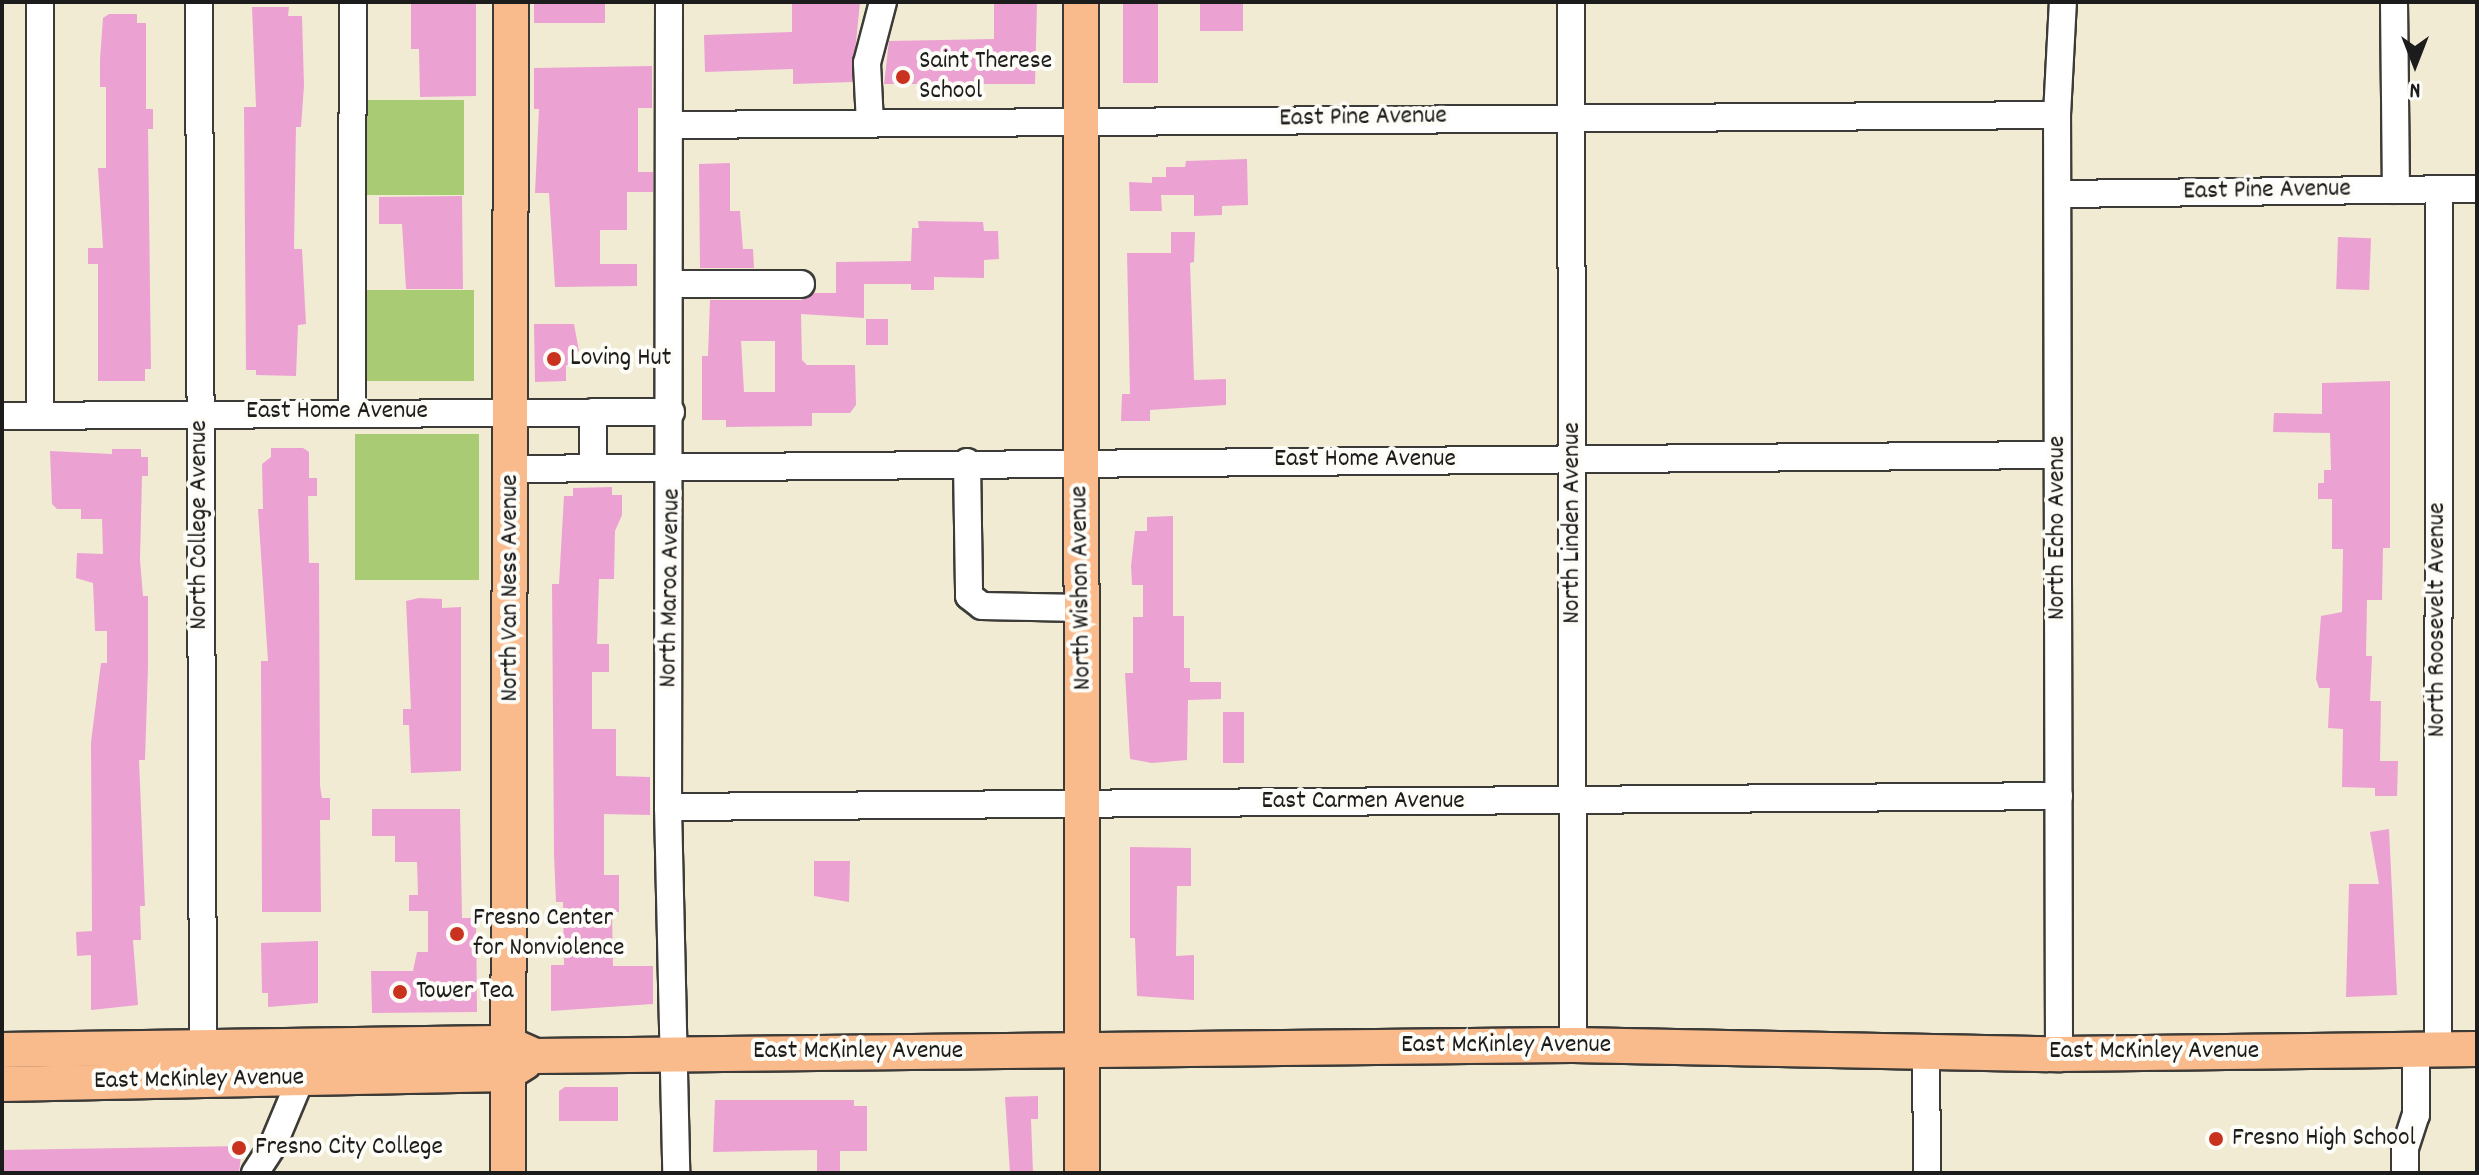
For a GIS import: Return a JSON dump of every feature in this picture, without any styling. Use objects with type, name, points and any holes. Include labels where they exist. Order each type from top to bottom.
[{"type":"main road","name":"North Van Ness Avenue","points":[[508,1173],[516,1057],[511,2]]},
{"type":"main road","name":"North Wishon Avenue","points":[[1081,2],[1080,460],[1085,804],[1082,1173]]},
{"type":"main road","name":"East McKinley Avenue","points":[[2,1050],[203,1048],[516,1057],[1573,1045],[2059,1054],[2477,1049]]},
{"type":"main road","name":"East McKinley Avenue","points":[[2,1084],[301,1078],[516,1057]]},
{"type":"street","points":[[40,2],[40,416]]},
{"type":"street","name":"North College Avenue","points":[[199,2],[203,1048]]},
{"type":"street","points":[[352,412],[353,2]]},
{"type":"street","name":"North Maroa Avenue","points":[[669,2],[672,466],[668,807],[676,1054],[676,1173]]},
{"type":"street","points":[[870,123],[867,63],[883,2]]},
{"type":"street","name":"North Linden Avenue","points":[[1571,2],[1573,1045]]},
{"type":"street","name":"North Echo Avenue","points":[[2059,1054],[2057,115],[2063,2]]},
{"type":"street","points":[[2394,2],[2396,190]]},
{"type":"street","name":"East Pine Avenue","points":[[669,125],[1571,116],[2057,115]]},
{"type":"street","name":"East Pine Avenue","points":[[2058,194],[2477,189]]},
{"type":"street","name":"North Roosevelt Avenue","points":[[2405,1173],[2405,1148],[2416,1115],[2427,1050],[2439,190]]},
{"type":"street","points":[[670,284],[801,284]]},
{"type":"street","points":[[593,412],[593,468]]},
{"type":"street","name":"East Home Avenue","points":[[2,416],[671,412]]},
{"type":"street","name":"East Home Avenue","points":[[512,469],[1080,460],[1573,460],[2057,455]]},
{"type":"street","points":[[967,462],[969,596],[982,606],[1082,608]]},
{"type":"street","name":"East Carmen Avenue","points":[[668,807],[2059,796]]},
{"type":"street","points":[[1926,1052],[1927,1173]]},
{"type":"street","points":[[255,1173],[273,1145],[301,1078]]},
{"type":"green space","points":[[349,100],[464,100],[464,195],[349,195]]},
{"type":"green space","points":[[361,290],[474,290],[474,381],[361,381]]},
{"type":"green space","points":[[355,434],[479,434],[479,580],[355,580]]},
{"type":"building","points":[[411,2],[476,2],[476,96],[420,97],[419,49],[411,49]]},
{"type":"building","points":[[534,2],[605,2],[605,23],[534,23]]},
{"type":"building","points":[[792,2],[860,2],[852,82],[793,84],[793,69],[705,72],[704,35],[792,32]]},
{"type":"building","points":[[994,2],[1037,2],[1035,84],[884,84],[889,41],[994,39]]},
{"type":"building","points":[[1123,2],[1158,2],[1158,83],[1123,83]]},
{"type":"building","points":[[1200,2],[1243,2],[1243,31],[1200,31]]},
{"type":"building","points":[[252,7],[289,7],[288,16],[302,16],[304,86],[301,127],[296,127],[294,249],[302,249],[306,324],[298,325],[296,376],[256,375],[256,370],[246,370],[244,107],[256,107]]},
{"type":"building","points":[[109,14],[137,14],[137,23],[146,23],[146,109],[153,109],[153,129],[148,129],[151,369],[145,369],[145,381],[98,381],[98,264],[88,264],[88,248],[103,248],[98,168],[106,168],[106,87],[100,87],[100,59],[103,18]]},
{"type":"building","points":[[652,66],[652,108],[638,108],[638,172],[653,172],[653,192],[627,192],[627,230],[600,230],[600,264],[637,264],[637,286],[555,287],[549,193],[535,193],[539,109],[534,109],[534,68]]},
{"type":"building","points":[[1247,159],[1248,205],[1222,206],[1222,215],[1194,216],[1194,195],[1161,195],[1162,211],[1130,211],[1129,182],[1152,183],[1152,177],[1166,177],[1166,167],[1185,167],[1186,161]]},
{"type":"building","points":[[730,163],[730,211],[740,211],[743,249],[753,249],[754,268],[700,268],[699,164]]},
{"type":"building","points":[[462,196],[463,289],[406,289],[402,224],[379,224],[379,197]]},
{"type":"building","points":[[918,221],[983,222],[984,231],[998,231],[999,259],[984,260],[984,278],[934,277],[934,290],[911,290],[911,284],[864,284],[864,318],[801,314],[802,360],[807,365],[855,365],[856,405],[850,413],[812,413],[812,426],[726,427],[726,420],[702,420],[702,356],[708,356],[710,300],[801,300],[814,293],[836,293],[836,262],[911,261],[912,228],[919,228]],"holes":[[[741,341],[775,341],[775,392],[744,392]]]},
{"type":"building","points":[[1171,232],[1195,232],[1194,262],[1190,263],[1194,380],[1226,379],[1226,405],[1150,410],[1150,421],[1121,421],[1122,394],[1130,394],[1127,253],[1171,253]]},
{"type":"building","points":[[2338,237],[2371,238],[2369,290],[2336,289]]},
{"type":"building","points":[[866,319],[888,319],[888,345],[866,345]]},
{"type":"building","name":"Loving Hut","points":[[534,324],[574,324],[579,351],[574,353],[574,365],[566,365],[566,381],[535,382]]},
{"type":"building","points":[[2390,381],[2390,548],[2383,548],[2382,600],[2367,600],[2366,656],[2372,656],[2370,701],[2381,701],[2380,761],[2398,761],[2397,796],[2375,796],[2375,788],[2342,787],[2343,729],[2328,728],[2330,688],[2319,688],[2316,679],[2321,616],[2342,612],[2343,549],[2332,549],[2332,499],[2318,499],[2318,483],[2324,483],[2324,470],[2331,470],[2330,433],[2273,432],[2274,413],[2322,414],[2322,383]]},
{"type":"building","points":[[271,448],[303,448],[309,452],[309,478],[317,478],[317,496],[308,496],[309,563],[319,563],[320,786],[322,798],[330,798],[330,820],[320,820],[321,912],[262,912],[261,661],[268,661],[258,509],[263,509],[262,464],[271,457]]},
{"type":"building","points":[[112,449],[141,449],[141,457],[148,457],[148,476],[142,476],[140,560],[143,596],[148,596],[145,760],[139,760],[145,906],[140,906],[141,940],[133,940],[138,1005],[91,1010],[91,955],[77,956],[76,932],[92,931],[91,742],[101,663],[107,663],[107,631],[95,631],[93,583],[76,578],[77,553],[103,554],[102,519],[81,519],[81,509],[57,509],[52,504],[50,451],[112,454]]},
{"type":"building","points":[[612,487],[612,495],[622,495],[622,515],[615,531],[614,579],[599,579],[597,644],[609,644],[609,672],[592,672],[592,729],[616,729],[616,776],[650,777],[650,815],[604,814],[604,875],[619,875],[619,912],[612,912],[613,966],[653,966],[653,1004],[551,1011],[551,965],[564,965],[563,902],[556,902],[554,854],[552,584],[559,584],[564,496],[573,496],[573,488]]},
{"type":"building","points":[[1173,516],[1173,616],[1184,616],[1184,668],[1190,668],[1190,682],[1221,682],[1221,699],[1188,700],[1187,760],[1152,763],[1130,759],[1125,673],[1133,673],[1133,617],[1143,617],[1143,585],[1132,585],[1131,566],[1135,531],[1147,531],[1147,517]]},
{"type":"building","points":[[442,599],[442,608],[461,607],[461,771],[411,773],[409,725],[403,725],[403,709],[411,709],[406,601]]},
{"type":"building","points":[[1223,712],[1244,712],[1244,763],[1223,763]]},
{"type":"building","points":[[372,809],[460,809],[462,918],[476,918],[477,1012],[372,1013],[371,971],[413,971],[417,952],[428,952],[428,911],[409,911],[409,895],[418,895],[417,862],[395,862],[395,836],[372,836]]},
{"type":"building","points":[[2389,829],[2397,995],[2346,997],[2349,884],[2379,884],[2370,832]]},
{"type":"building","points":[[1130,847],[1191,848],[1191,886],[1177,886],[1176,956],[1194,955],[1194,1000],[1137,996],[1135,938],[1130,938]]},
{"type":"building","points":[[814,861],[850,861],[849,902],[814,896]]},
{"type":"building","points":[[318,941],[318,1003],[268,1007],[268,993],[262,993],[261,943]]},
{"type":"building","points":[[565,1087],[618,1087],[618,1121],[559,1121],[559,1091]]},
{"type":"building","points":[[1038,1096],[1038,1119],[1031,1119],[1033,1173],[1010,1173],[1005,1097]]},
{"type":"building","points":[[715,1100],[854,1100],[854,1106],[867,1106],[867,1151],[840,1151],[840,1173],[817,1173],[817,1150],[713,1152]]},
{"type":"building","points":[[242,1146],[239,1173],[2,1173],[2,1150]]},
{"type":"place","name":"Saint Therese School","points":[[903,77]]},
{"type":"place","name":"Loving Hut","points":[[554,359]]},
{"type":"place","name":"Fresno Center for Nonviolence","points":[[457,934]]},
{"type":"place","name":"Tower Tea","points":[[400,992]]},
{"type":"place","name":"Fresno High School","points":[[2216,1139]]},
{"type":"place","name":"Fresno City College","points":[[239,1148]]}]
